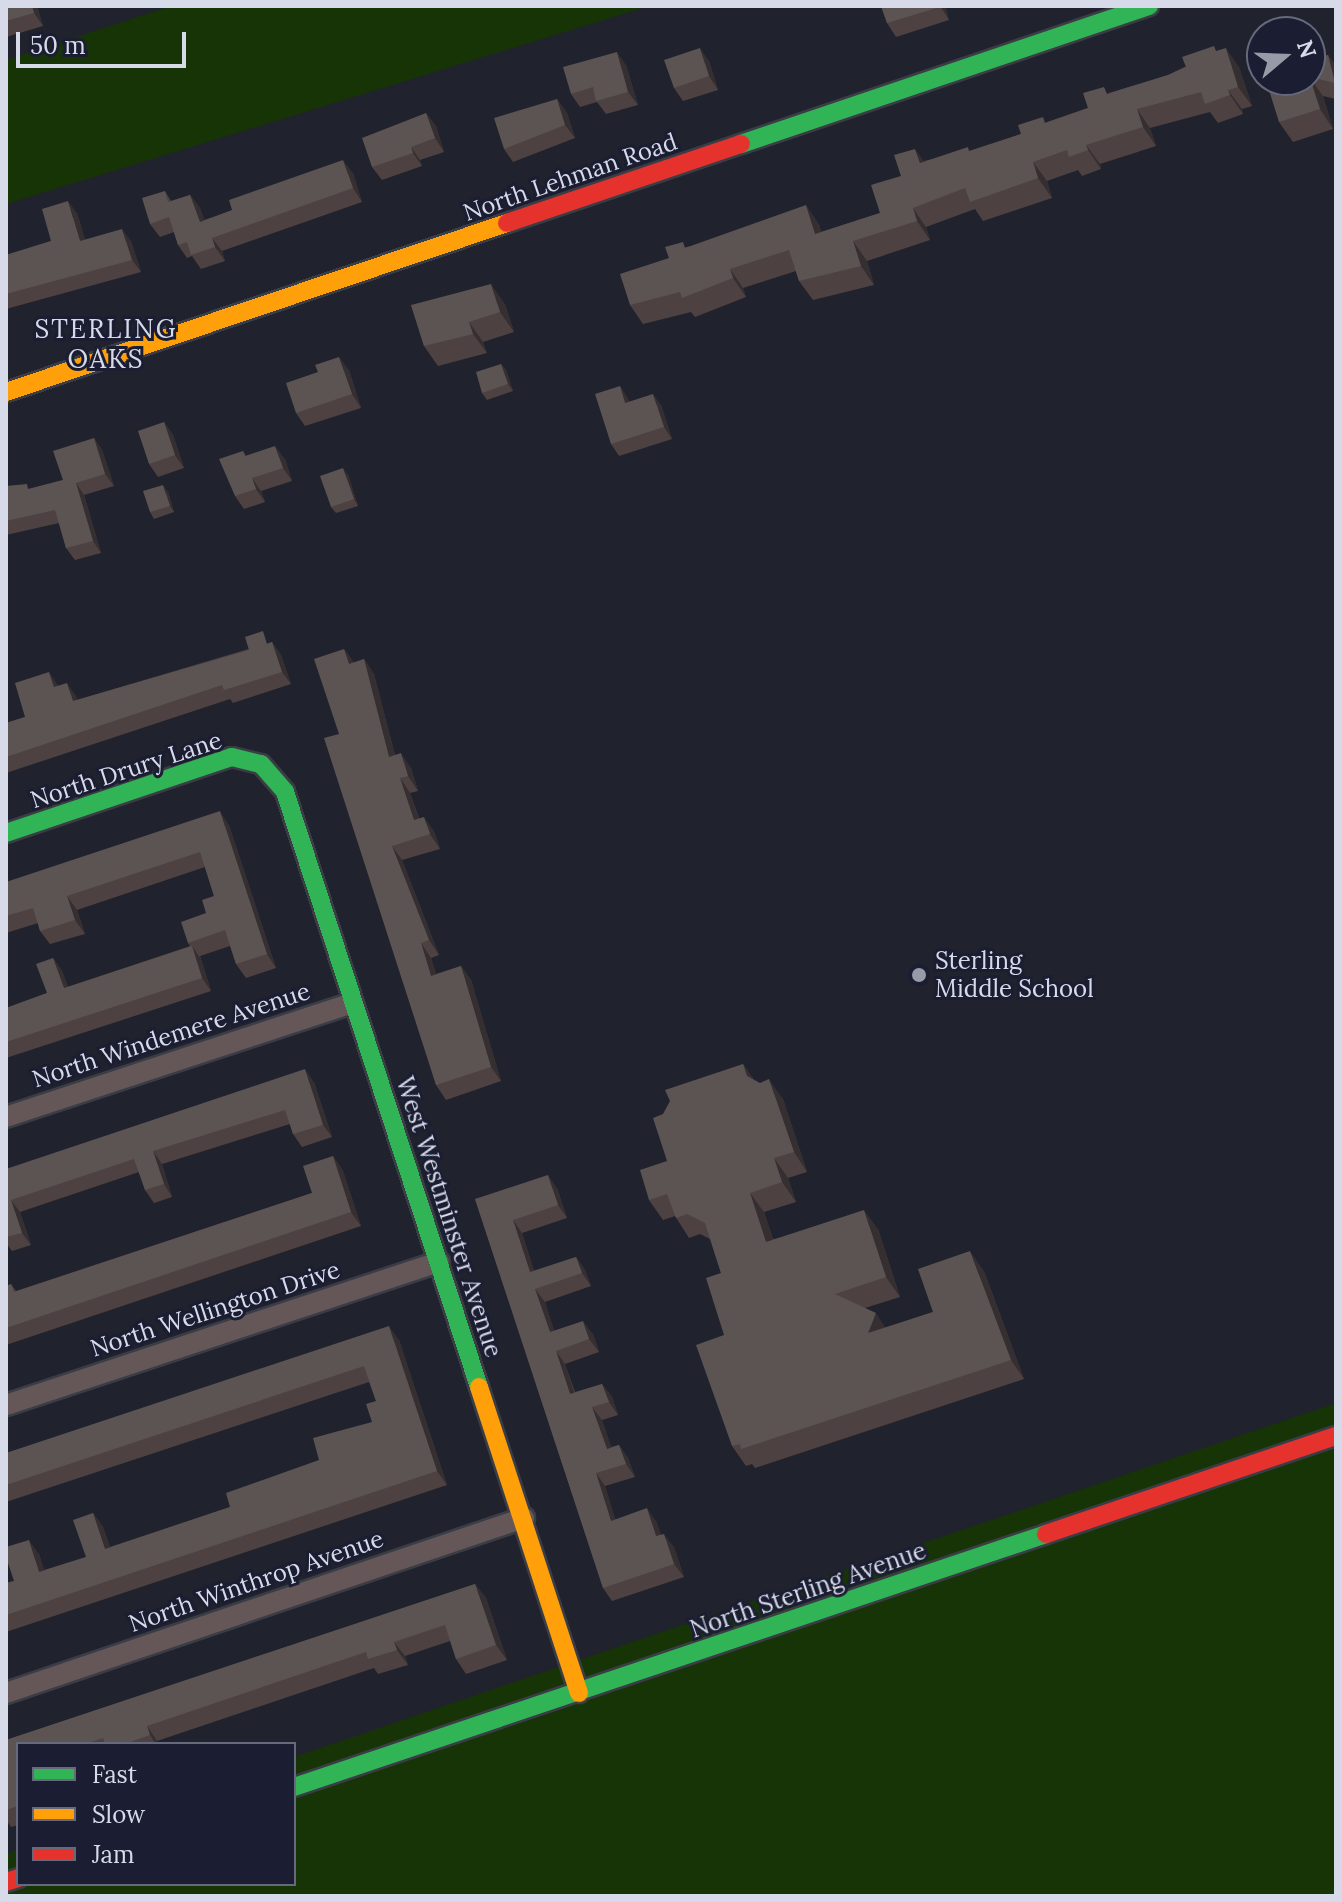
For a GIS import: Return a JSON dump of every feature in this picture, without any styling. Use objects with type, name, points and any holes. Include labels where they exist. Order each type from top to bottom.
[{"type":"street","name":"North Lehman Road","points":[[6,392],[1149,6]]},
{"type":"street","name":"North Drury Lane","points":[[6,833],[232,757],[261,764]]},
{"type":"street","name":"West Westminster Avenue","points":[[261,764],[285,792],[579,1693]]},
{"type":"street","name":"North Windemere Avenue","points":[[6,1117],[353,1003]]},
{"type":"street","name":"North Wellington Drive","points":[[6,1405],[439,1262]]},
{"type":"street","name":"North Sterling Avenue","points":[[296,1786],[1336,1436]]},
{"type":"street","name":"North Winthrop Avenue","points":[[6,1693],[524,1518]]},
{"type":"green space","points":[[171,6],[649,6],[6,204],[6,60]]},
{"type":"green space","points":[[1336,1403],[1336,1896],[6,1896],[6,1854],[16,1851],[16,1886],[296,1886],[296,1756]]},
{"type":"building","points":[[6,6],[32,6],[34,13],[6,21]]},
{"type":"building","points":[[881,6],[940,6],[940,7],[887,23]]},
{"type":"building","points":[[1214,46],[1216,51],[1226,48],[1238,87],[1228,90],[1230,95],[1205,104],[1201,92],[1137,109],[1143,127],[1086,145],[1088,150],[1069,157],[1067,150],[1033,162],[1038,178],[970,202],[965,188],[913,208],[917,221],[853,241],[861,266],[799,281],[789,250],[730,269],[733,278],[682,298],[680,292],[630,305],[620,274],[669,258],[665,247],[683,242],[685,248],[806,205],[815,234],[880,213],[871,185],[901,176],[894,155],[915,149],[920,163],[1021,134],[1018,125],[1043,117],[1045,123],[1088,108],[1083,93],[1104,87],[1107,94],[1168,75],[1186,67],[1182,57]]},
{"type":"building","points":[[700,48],[709,76],[674,88],[664,60]]},
{"type":"building","points":[[617,52],[628,92],[596,101],[593,87],[571,94],[563,67]]},
{"type":"building","points":[[1328,55],[1335,83],[1326,81]]},
{"type":"building","points":[[1271,96],[1316,96],[1320,109],[1279,122]]},
{"type":"building","points":[[557,99],[565,125],[504,149],[494,118]]},
{"type":"building","points":[[426,113],[435,138],[411,147],[413,153],[372,167],[362,138]]},
{"type":"building","points":[[343,160],[353,188],[212,238],[215,247],[191,255],[187,242],[178,245],[169,217],[150,224],[142,198],[165,191],[168,202],[190,195],[200,222],[232,210],[229,200]]},
{"type":"building","points":[[68,201],[80,241],[122,229],[132,260],[6,294],[6,255],[51,241],[42,209]]},
{"type":"building","points":[[491,284],[500,312],[469,322],[473,334],[424,346],[411,305]]},
{"type":"building","points":[[339,357],[352,394],[296,413],[286,383],[318,372],[315,365]]},
{"type":"building","points":[[501,364],[508,384],[482,393],[476,372]]},
{"type":"building","points":[[620,386],[625,403],[653,394],[664,427],[611,444],[595,394]]},
{"type":"building","points":[[164,422],[175,455],[149,464],[138,431]]},
{"type":"building","points":[[94,438],[105,474],[76,483],[93,541],[66,548],[55,510],[6,521],[6,486],[27,484],[28,489],[63,480],[53,451]]},
{"type":"building","points":[[275,446],[283,468],[252,478],[256,489],[235,496],[219,459],[243,451],[245,456]]},
{"type":"building","points":[[343,468],[354,499],[331,507],[320,476]]},
{"type":"building","points":[[163,485],[170,506],[150,512],[143,491]]},
{"type":"building","points":[[263,631],[267,644],[272,642],[282,672],[224,690],[222,685],[6,757],[6,723],[25,717],[15,683],[49,672],[54,687],[67,683],[73,701],[249,650],[245,637]]},
{"type":"building","points":[[344,649],[349,664],[364,659],[389,757],[401,753],[408,776],[400,778],[414,820],[424,817],[430,834],[392,846],[429,940],[421,943],[431,976],[461,966],[491,1067],[436,1085],[324,738],[339,734],[314,659]]},
{"type":"building","points":[[220,811],[267,954],[236,964],[225,930],[188,943],[181,922],[206,913],[202,900],[214,896],[200,852],[67,896],[75,920],[40,931],[33,908],[6,916],[6,882]]},
{"type":"building","points":[[192,946],[202,978],[6,1042],[6,1008],[47,993],[36,964],[53,958],[64,988]]},
{"type":"building","points":[[743,1064],[747,1076],[760,1083],[769,1079],[794,1152],[774,1158],[782,1182],[750,1193],[766,1242],[864,1210],[886,1277],[835,1294],[876,1313],[868,1333],[933,1312],[918,1269],[970,1251],[1011,1360],[741,1449],[740,1444],[732,1446],[696,1345],[724,1335],[706,1278],[721,1273],[705,1223],[687,1214],[676,1218],[667,1194],[649,1200],[640,1170],[667,1161],[653,1118],[663,1114],[670,1101],[665,1090]]},
{"type":"building","points":[[305,1069],[323,1125],[293,1134],[285,1110],[153,1151],[164,1184],[145,1190],[134,1159],[11,1200],[22,1233],[6,1237],[6,1169]]},
{"type":"building","points":[[333,1156],[351,1212],[6,1328],[6,1286],[11,1284],[14,1292],[312,1193],[303,1166]]},
{"type":"building","points":[[548,1175],[558,1205],[513,1220],[530,1272],[576,1257],[582,1273],[535,1289],[550,1332],[583,1321],[589,1339],[556,1351],[570,1394],[602,1384],[609,1402],[592,1407],[607,1449],[619,1445],[626,1464],[596,1473],[611,1521],[647,1508],[656,1536],[664,1534],[674,1564],[603,1588],[475,1199]]},
{"type":"building","points":[[389,1326],[437,1471],[6,1615],[6,1583],[14,1581],[6,1547],[29,1540],[39,1572],[86,1557],[73,1520],[93,1513],[105,1549],[230,1507],[226,1493],[319,1460],[313,1438],[372,1422],[366,1404],[376,1401],[364,1366],[6,1485],[6,1453]]},
{"type":"building","points":[[475,1584],[496,1645],[456,1659],[445,1625],[394,1642],[397,1650],[368,1659],[366,1652],[147,1726],[150,1735],[131,1742],[104,1742],[103,1738],[92,1742],[16,1742],[16,1807],[6,1810],[6,1740]]},
{"type":"traffic: fast","points":[[741,144],[1149,6]]},
{"type":"traffic: fast","points":[[6,833],[232,757],[261,764],[285,792],[479,1387]]},
{"type":"traffic: fast","points":[[296,1786],[1046,1534]]},
{"type":"traffic: slow","points":[[6,392],[507,223]]},
{"type":"traffic: slow","points":[[479,1387],[579,1693]]},
{"type":"traffic: jam","points":[[507,223],[741,144]]},
{"type":"traffic: jam","points":[[1046,1534],[1336,1436]]},
{"type":"traffic: jam","points":[[6,1882],[16,1879]]},
{"type":"place","name":"Sterling Middle School","points":[[919,975]]},
{"type":"district","name":"STERLING OAKS","points":[[106,344]]}]
